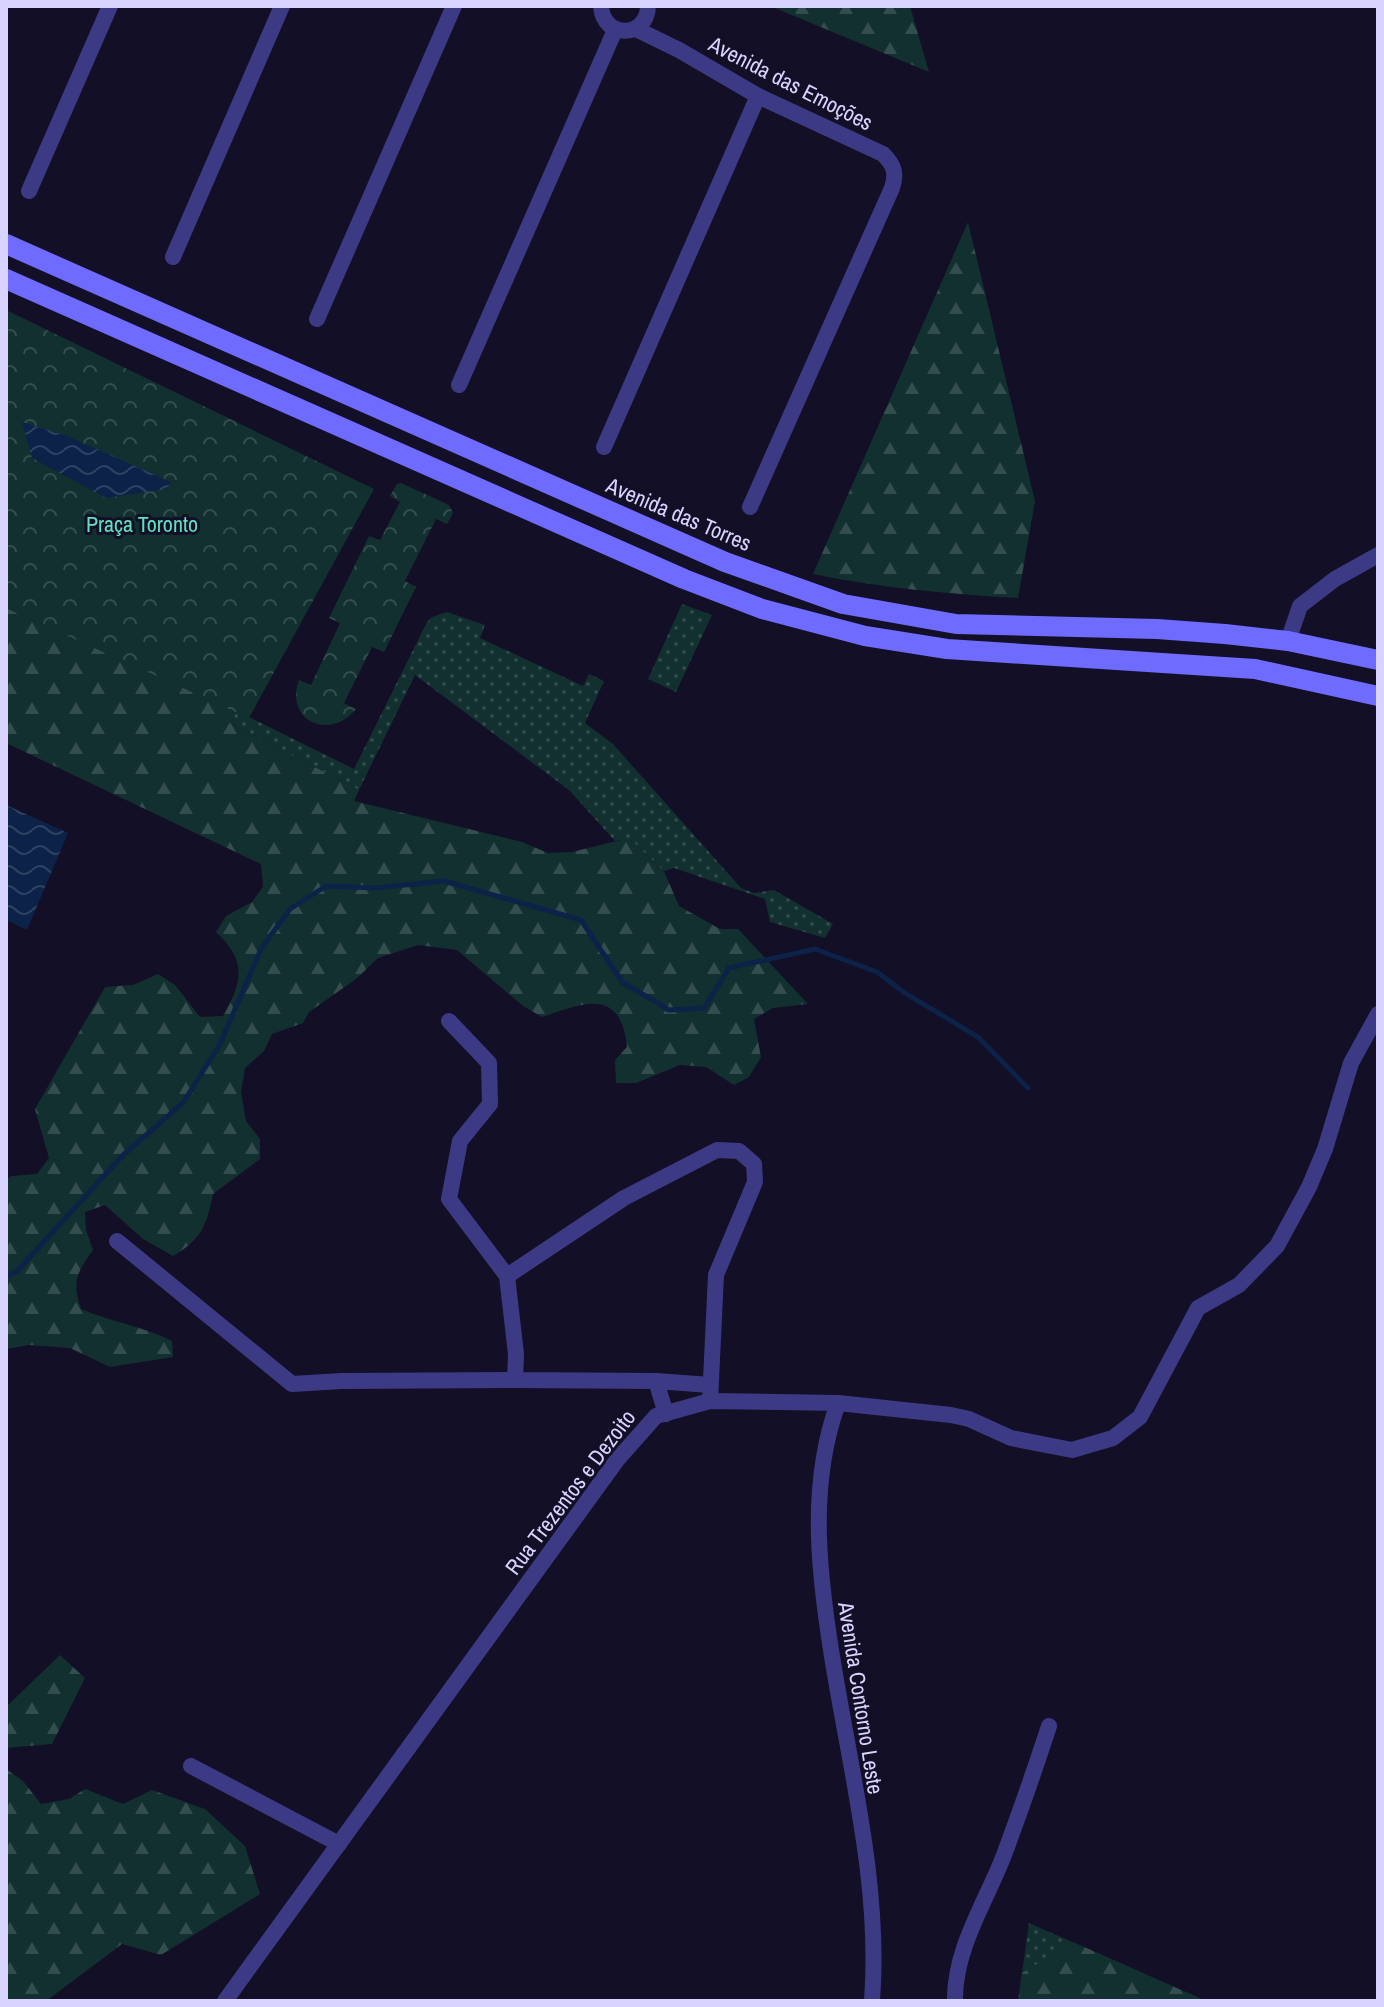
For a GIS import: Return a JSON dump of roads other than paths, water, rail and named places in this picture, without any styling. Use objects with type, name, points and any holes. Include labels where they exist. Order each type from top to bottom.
[{"type":"main road","name":"Avenida das Torres","points":[[6,244],[725,562],[843,604],[956,624],[1157,629],[1288,641],[1378,660]]},
{"type":"main road","points":[[15,283],[38,275],[40,259]]},
{"type":"main road","points":[[15,283],[684,579],[762,609],[865,636],[947,649],[1255,669],[1378,696]]},
{"type":"street","points":[[29,191],[110,6]]},
{"type":"street","points":[[173,257],[282,6]]},
{"type":"street","points":[[317,319],[454,6]]},
{"type":"street","points":[[459,385],[615,30],[606,23],[597,8]]},
{"type":"street","name":"Avenida das Emoções","points":[[615,30],[625,32],[636,29],[645,21],[648,8]]},
{"type":"street","name":"Avenida das Emoções","points":[[648,8],[660,30],[679,50]]},
{"type":"street","name":"Avenida das Emoções","points":[[636,29],[758,96],[883,154],[894,168],[896,177],[892,188],[750,507]]},
{"type":"street","points":[[604,447],[758,96]]},
{"type":"street","points":[[1288,641],[1300,606],[1335,579],[1378,555]]},
{"type":"street","name":"Rua Trezentos e Dezoito","points":[[225,2001],[617,1460],[656,1416],[710,1393],[960,1417],[1011,1438],[1072,1450],[1113,1438],[1140,1417],[1198,1308],[1239,1285],[1277,1246],[1309,1187],[1325,1149],[1351,1063],[1378,1014]]},
{"type":"street","points":[[449,1021],[489,1063],[490,1104],[460,1141],[449,1199],[507,1276],[516,1354],[515,1380]]},
{"type":"street","points":[[117,1241],[292,1384],[342,1381],[656,1381],[710,1393],[716,1275],[755,1182],[754,1164],[739,1151],[717,1150],[624,1198],[507,1276]]},
{"type":"street","points":[[656,1381],[666,1414]]},
{"type":"street","name":"Avenida Contorno Leste","points":[[838,1403],[819,1488],[818,1541],[826,1622],[869,1878],[875,1963],[872,2001]]},
{"type":"street","points":[[955,2001],[958,1968],[970,1932],[1003,1857],[1049,1726]]},
{"type":"street","points":[[191,1766],[339,1844]]},
{"type":"water","points":[[22,422],[67,436],[171,482],[167,489],[106,498],[32,458]]},
{"type":"water","points":[[6,805],[68,833],[27,930],[6,920]]},
{"type":"waterway","points":[[6,1277],[18,1270],[123,1155],[183,1103],[220,1044],[261,949],[290,909],[326,886],[375,888],[444,881],[581,920],[622,982],[669,1010],[704,1008],[729,968],[815,949],[877,972],[905,993],[978,1037],[1028,1088]]},
{"type":"park label","name":"Praça Toronto","points":[[142,524]]}]
